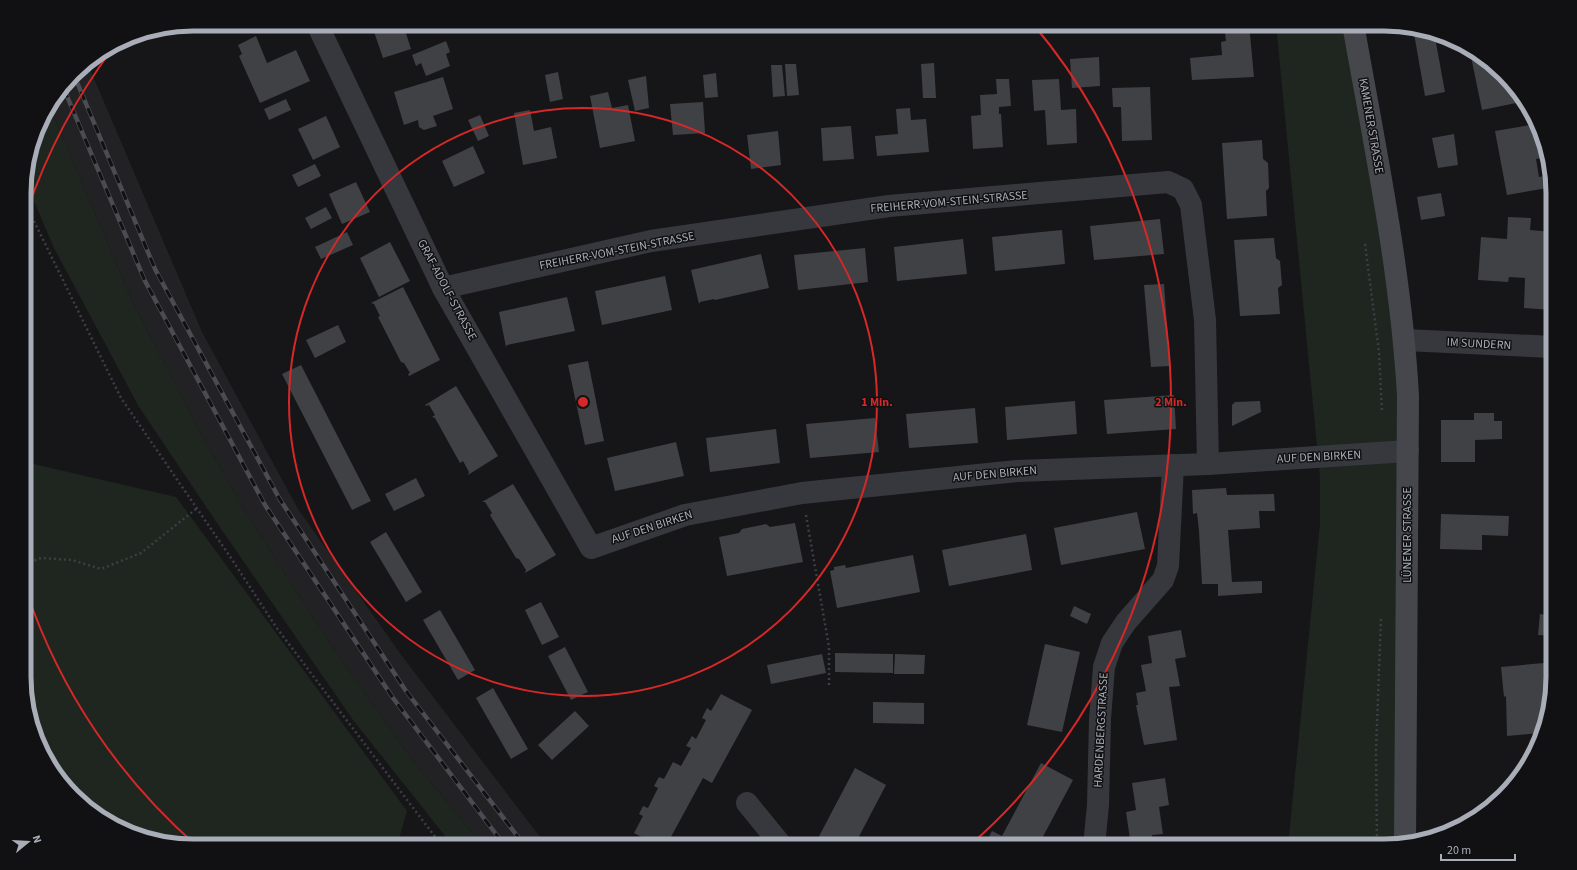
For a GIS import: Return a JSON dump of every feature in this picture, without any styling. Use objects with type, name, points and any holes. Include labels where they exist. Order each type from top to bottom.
[{"type":"main road","name":"KAMENER STRASSE","points":[[1354,31],[1389,229]]},
{"type":"main road","name":"LÜNENER STRASSE","points":[[1389,229],[1405,340],[1408,396],[1405,838]]},
{"type":"street","name":"GRAF-ADOLF-STRASSE","points":[[320,31],[443,288],[591,548]]},
{"type":"street","name":"FREIHERR-VOM-STEIN-STRASSE","points":[[443,288],[651,241],[889,206],[1168,182],[1183,189],[1191,205],[1205,320],[1208,464]]},
{"type":"street","name":"IM SUNDERN","points":[[1405,340],[1546,347]]},
{"type":"street","name":"AUF DEN BIRKEN","points":[[591,548],[685,515],[802,493],[1017,471],[1208,464],[1408,451]]},
{"type":"street","name":"HARDENBERGSTRASSE","points":[[1095,839],[1098,805],[1100,719],[1104,667],[1112,643],[1126,622],[1163,580],[1168,566],[1172,465]]},
{"type":"street","points":[[747,802],[776,839]]},
{"type":"path","points":[[31,215],[121,398],[276,627],[437,839]]},
{"type":"path","points":[[802,493],[829,647],[829,688]]},
{"type":"path","points":[[31,562],[41,558],[72,560],[101,569],[141,553],[197,509]]},
{"type":"path","points":[[41,734],[46,740],[47,747]]},
{"type":"path","points":[[53,758],[62,773]]},
{"type":"shaded area","points":[[1277,31],[1364,31],[1406,311],[1395,839],[1289,839],[1320,523],[1320,477]]},
{"type":"shaded area","points":[[90,68],[202,332],[298,509],[402,656],[542,839],[477,839],[414,762],[328,641],[246,513],[200,432],[132,301],[52,113],[64,94]]},
{"type":"shaded area","points":[[52,113],[132,301],[200,432],[246,513],[328,641],[414,762],[477,839],[447,839],[353,720],[139,407],[54,248],[31,194],[34,161],[43,131]]},
{"type":"shaded area","points":[[31,463],[176,497],[407,811],[399,839],[182,839],[161,836],[131,827],[103,812],[78,792],[58,767],[43,739],[32,698]]},
{"type":"building","points":[[374,31],[405,31],[411,49],[383,58]]},
{"type":"building","points":[[1225,31],[1250,31],[1254,77],[1192,80],[1190,58],[1222,55],[1221,42],[1226,41]]},
{"type":"building","points":[[1414,34],[1435,40],[1445,92],[1425,96]]},
{"type":"building","points":[[256,36],[267,63],[296,50],[310,81],[260,103],[239,56],[242,54],[238,45]]},
{"type":"building","points":[[446,41],[450,52],[446,54],[450,66],[426,76],[421,63],[416,66],[412,55]]},
{"type":"building","points":[[1471,56],[1483,64],[1499,78],[1519,102],[1482,110]]},
{"type":"building","points":[[1099,57],[1100,86],[1072,88],[1070,59]]},
{"type":"building","points":[[934,63],[936,98],[923,98],[921,64]]},
{"type":"building","points":[[785,64],[796,64],[799,95],[787,96]]},
{"type":"building","points":[[771,65],[782,65],[785,96],[773,97]]},
{"type":"building","points":[[558,72],[563,99],[550,102],[545,75]]},
{"type":"building","points":[[716,73],[718,97],[705,98],[703,75]]},
{"type":"building","points":[[646,76],[649,108],[635,111],[628,80]]},
{"type":"building","points":[[443,77],[453,109],[433,116],[437,126],[424,130],[419,127],[418,120],[404,125],[394,92]]},
{"type":"building","points":[[996,79],[1009,79],[1011,106],[999,107],[999,114],[1001,114],[1003,147],[973,149],[971,116],[981,115],[980,95],[997,94]]},
{"type":"building","points":[[1059,79],[1061,110],[1076,109],[1077,143],[1047,145],[1045,110],[1034,111],[1032,80]]},
{"type":"building","points":[[1150,87],[1152,140],[1122,141],[1121,107],[1113,107],[1112,88]]},
{"type":"building","points":[[608,92],[612,108],[628,105],[635,141],[600,148],[590,96]]},
{"type":"building","points":[[286,99],[291,110],[269,120],[264,109]]},
{"type":"building","points":[[703,102],[705,133],[673,135],[670,104]]},
{"type":"building","points":[[910,108],[911,120],[926,119],[929,152],[877,156],[875,136],[898,134],[896,109]]},
{"type":"building","points":[[530,110],[534,131],[551,127],[557,158],[523,165],[514,113]]},
{"type":"building","points":[[480,115],[489,136],[478,141],[468,120]]},
{"type":"building","points":[[326,116],[340,147],[313,160],[298,129]]},
{"type":"building","points":[[1531,125],[1542,158],[1536,159],[1539,177],[1545,176],[1546,188],[1507,195],[1495,131]]},
{"type":"building","points":[[851,126],[854,159],[823,161],[821,128]]},
{"type":"building","points":[[778,131],[781,165],[751,169],[747,135]]},
{"type":"building","points":[[1454,134],[1458,165],[1438,168],[1432,138]]},
{"type":"building","points":[[1262,140],[1263,159],[1268,163],[1269,188],[1266,191],[1267,216],[1227,219],[1222,143]]},
{"type":"building","points":[[473,146],[485,173],[454,187],[442,161]]},
{"type":"building","points":[[315,164],[321,176],[298,187],[292,175]]},
{"type":"building","points":[[356,182],[370,212],[342,224],[329,194]]},
{"type":"building","points":[[1441,193],[1445,216],[1421,220],[1417,197]]},
{"type":"building","points":[[326,207],[332,218],[311,229],[305,218]]},
{"type":"building","points":[[1508,217],[1531,218],[1530,230],[1546,231],[1546,310],[1524,308],[1525,278],[1509,277],[1508,282],[1478,280],[1481,237],[1507,239]]},
{"type":"building","points":[[1160,219],[1164,254],[1094,260],[1090,226]]},
{"type":"building","points":[[1062,230],[1065,264],[995,271],[992,237]]},
{"type":"building","points":[[347,232],[353,245],[321,259],[315,247]]},
{"type":"building","points":[[1274,238],[1276,258],[1280,261],[1282,285],[1278,288],[1280,314],[1240,316],[1234,240]]},
{"type":"building","points":[[963,239],[967,274],[897,281],[894,247]]},
{"type":"building","points":[[390,242],[410,281],[379,297],[360,258]]},
{"type":"building","points":[[865,248],[868,282],[798,290],[794,255]]},
{"type":"building","points":[[761,254],[769,288],[700,302],[699,304],[691,270]]},
{"type":"building","points":[[665,276],[672,310],[602,325],[595,291]]},
{"type":"building","points":[[1164,284],[1170,366],[1151,367],[1144,285]]},
{"type":"building","points":[[403,287],[440,360],[409,376],[408,374],[410,373],[404,363],[401,362],[378,317],[380,316],[374,304],[371,303]]},
{"type":"building","points":[[567,297],[575,331],[507,345],[506,347],[499,312]]},
{"type":"building","points":[[338,325],[346,342],[315,358],[306,340]]},
{"type":"building","points":[[588,361],[604,441],[585,445],[568,365]]},
{"type":"building","points":[[301,365],[371,501],[352,510],[282,374]]},
{"type":"building","points":[[456,386],[498,456],[468,475],[469,472],[463,461],[460,463],[435,418],[432,417],[435,415],[429,405],[425,405]]},
{"type":"building","points":[[1174,395],[1176,429],[1107,434],[1104,400]]},
{"type":"building","points":[[1075,401],[1077,434],[1007,440],[1005,407]]},
{"type":"building","points":[[1260,401],[1261,412],[1232,426],[1232,405],[1235,402]]},
{"type":"building","points":[[975,408],[978,443],[909,448],[906,414]]},
{"type":"building","points":[[1474,413],[1494,413],[1494,421],[1502,421],[1502,439],[1475,440],[1475,462],[1441,462],[1441,420],[1474,420]]},
{"type":"building","points":[[875,418],[879,452],[810,458],[806,424]]},
{"type":"building","points":[[776,429],[780,463],[710,472],[706,438]]},
{"type":"building","points":[[676,442],[684,476],[615,491],[607,458]]},
{"type":"building","points":[[416,478],[425,496],[394,511],[385,494]]},
{"type":"building","points":[[513,484],[556,555],[525,573],[526,570],[519,559],[516,558],[490,515],[492,513],[485,502],[482,502]]},
{"type":"building","points":[[1226,488],[1227,495],[1274,494],[1275,511],[1259,511],[1260,528],[1228,530],[1232,582],[1262,581],[1262,593],[1218,596],[1218,584],[1202,584],[1199,531],[1197,513],[1193,514],[1192,490]]},
{"type":"building","points":[[1137,512],[1145,549],[1061,565],[1054,528]]},
{"type":"building","points":[[1441,514],[1509,516],[1508,536],[1482,535],[1482,550],[1440,549]]},
{"type":"building","points":[[795,523],[803,562],[727,576],[719,537],[739,533],[742,529],[766,524],[770,527]]},
{"type":"building","points":[[386,532],[422,592],[406,602],[370,542]]},
{"type":"building","points":[[1026,534],[1032,570],[949,586],[942,550]]},
{"type":"building","points":[[913,555],[920,592],[837,608],[830,571],[834,570],[834,567],[845,565],[846,568]]},
{"type":"building","points":[[541,602],[559,637],[542,645],[525,610]]},
{"type":"building","points":[[1074,606],[1091,614],[1087,624],[1070,616]]},
{"type":"building","points":[[440,610],[475,670],[458,680],[423,620]]},
{"type":"building","points":[[1540,614],[1546,615],[1546,636],[1538,635]]},
{"type":"building","points":[[1181,630],[1186,657],[1175,659],[1180,686],[1169,687],[1177,740],[1144,745],[1136,705],[1138,705],[1136,693],[1146,691],[1141,665],[1152,663],[1148,636]]},
{"type":"building","points":[[1045,644],[1080,652],[1062,732],[1027,725]]},
{"type":"building","points":[[565,647],[588,692],[571,700],[548,656]]},
{"type":"building","points":[[835,653],[893,654],[893,673],[835,672]]},
{"type":"building","points":[[822,654],[826,673],[771,684],[767,665]]},
{"type":"building","points":[[895,654],[925,655],[924,674],[894,674]]},
{"type":"building","points":[[1544,663],[1545,698],[1536,733],[1507,736],[1506,696],[1504,697],[1501,667]]},
{"type":"building","points":[[493,688],[528,749],[511,759],[476,698]]},
{"type":"building","points":[[721,694],[752,710],[712,783],[703,778],[670,839],[645,839],[634,833],[643,816],[639,814],[643,806],[648,808],[658,788],[654,786],[659,777],[664,779],[673,762],[681,766],[691,748],[686,746],[692,736],[696,739],[706,720],[702,718],[707,708],[711,711]]},
{"type":"building","points":[[873,702],[924,703],[924,724],[873,723]]},
{"type":"building","points":[[575,711],[589,726],[552,760],[538,745]]},
{"type":"building","points":[[1041,763],[1073,780],[1042,839],[988,839],[992,831],[1002,836]]},
{"type":"building","points":[[855,768],[886,785],[858,839],[818,839]]},
{"type":"building","points":[[1165,778],[1169,805],[1159,807],[1163,834],[1152,835],[1153,839],[1130,839],[1126,812],[1136,810],[1132,783]]},
{"type":"railway","points":[[76,80],[155,269],[279,498],[406,691],[520,839]]},
{"type":"railway","points":[[65,92],[145,281],[265,505],[393,698],[500,839]]}]
